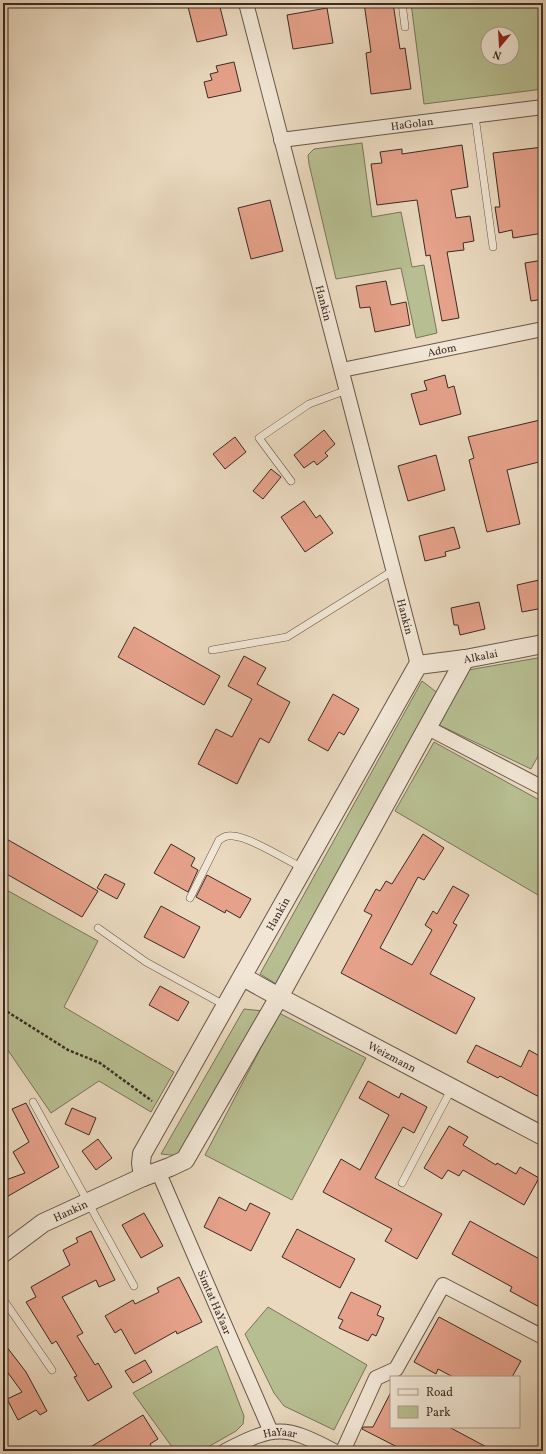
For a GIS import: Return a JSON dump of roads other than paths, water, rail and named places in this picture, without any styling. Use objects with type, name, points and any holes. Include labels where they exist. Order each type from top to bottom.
[{"type":"street","name":"Hankin","points":[[151,1174],[141,1163],[142,1154],[418,665],[246,3]]},
{"type":"street","name":"HaGolan","points":[[282,140],[543,107]]},
{"type":"street","name":"Adom","points":[[342,370],[543,330]]},
{"type":"street","name":"Alkalai","points":[[418,665],[465,659],[543,644]]},
{"type":"street","name":"Hankin","points":[[3,1253],[43,1223],[185,1160],[279,997],[465,659]]},
{"type":"street","points":[[428,728],[543,788]]},
{"type":"street","name":"Weizmann","points":[[243,976],[279,997],[543,1136]]},
{"type":"street","name":"Simtat HaYaar","points":[[151,1174],[271,1432]]},
{"type":"street","points":[[343,1451],[376,1378],[396,1370],[443,1285],[543,1336]]},
{"type":"street","name":"HaYaar","points":[[225,1451],[250,1438],[271,1432],[290,1432],[302,1434],[334,1451]]},
{"type":"lane","points":[[402,3],[405,27]]},
{"type":"lane","points":[[475,116],[493,247]]},
{"type":"lane","points":[[291,481],[259,438],[309,404],[347,390]]},
{"type":"lane","points":[[212,650],[287,637],[394,570]]},
{"type":"lane","points":[[190,898],[219,840],[225,836],[234,836],[246,840],[304,869]]},
{"type":"lane","points":[[98,928],[146,962],[226,1006]]},
{"type":"lane","points":[[402,1183],[452,1088]]},
{"type":"lane","points":[[33,1102],[134,1286]]},
{"type":"lane","points":[[3,1300],[52,1370]]}]
